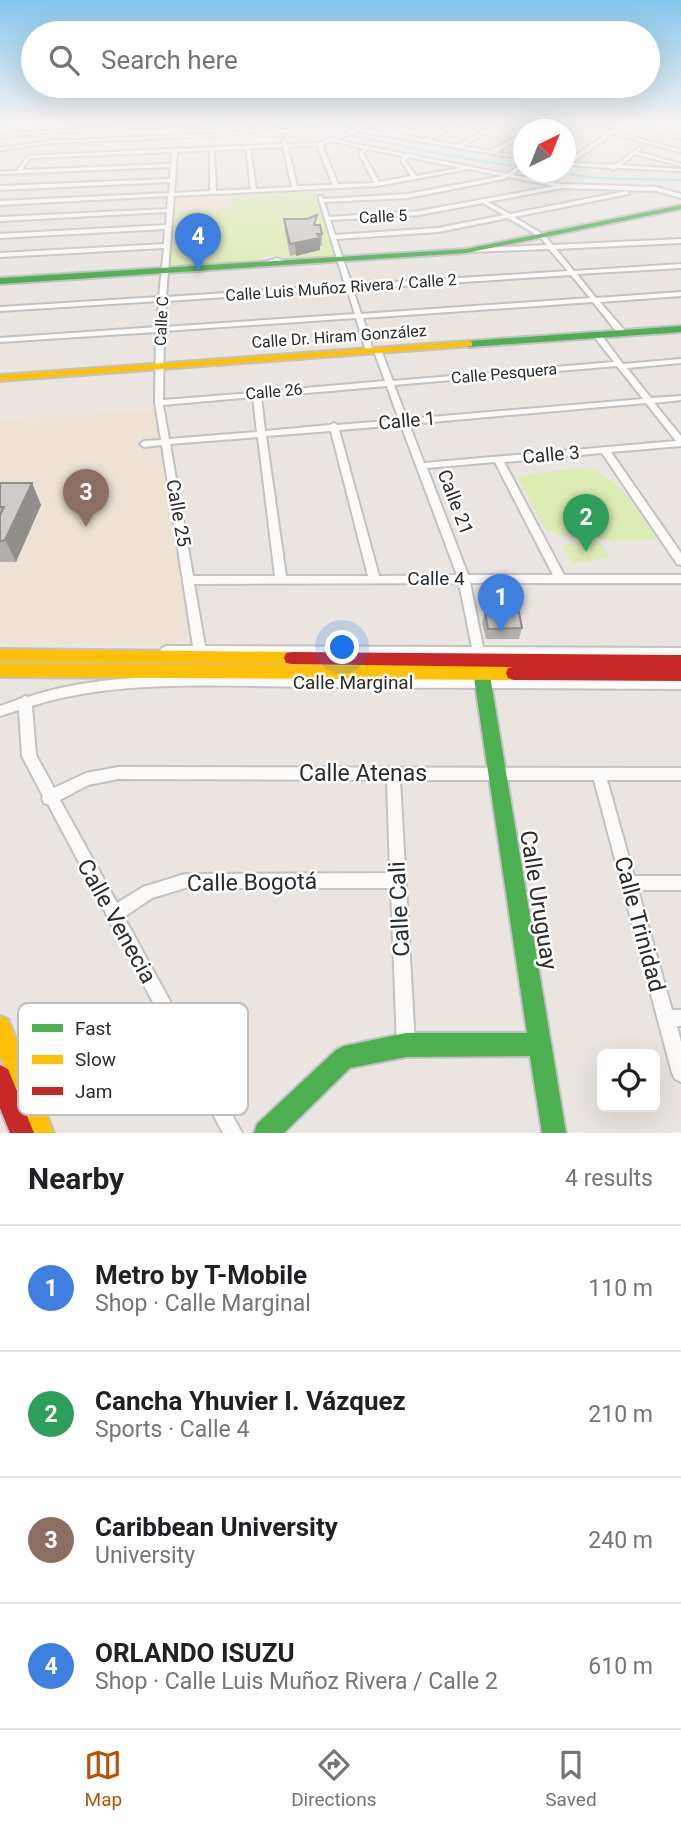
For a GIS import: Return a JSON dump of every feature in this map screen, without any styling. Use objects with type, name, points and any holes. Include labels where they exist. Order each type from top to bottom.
[{"type":"street","name":"Calle C","points":[[159,366],[173,175]]},
{"type":"street","points":[[213,175],[213,193]]},
{"type":"street","points":[[252,175],[254,191]]},
{"type":"street","points":[[292,175],[295,189]]},
{"type":"street","points":[[331,175],[336,187]]},
{"type":"street","points":[[372,175],[377,184]]},
{"type":"street","points":[[0,203],[336,187],[377,184],[432,175]]},
{"type":"street","points":[[504,175],[561,186],[665,191],[681,196]]},
{"type":"street","points":[[321,201],[408,196],[510,176]]},
{"type":"street","points":[[0,188],[172,180]]},
{"type":"street","name":"Calle 5","points":[[327,219],[419,213],[561,186]]},
{"type":"street","name":"Calle 21","points":[[317,188],[358,316],[390,382],[464,579],[480,667]]},
{"type":"street","points":[[332,237],[438,230],[636,189]]},
{"type":"street","points":[[485,202],[542,236],[622,333]]},
{"type":"street","points":[[466,251],[677,207]]},
{"type":"street","points":[[0,219],[170,210]]},
{"type":"street","points":[[0,236],[168,227]]},
{"type":"street","points":[[0,281],[466,251],[681,241]]},
{"type":"street","points":[[0,255],[167,246]]},
{"type":"street","name":"Calle Luis Muñoz Rivera / Calle 2","points":[[0,309],[681,266]]},
{"type":"street","points":[[0,340],[681,294]]},
{"type":"street","name":"Calle Dr. Hiram González","points":[[0,378],[681,328]]},
{"type":"street","points":[[597,334],[681,442]]},
{"type":"street","name":"Calle Pesquera","points":[[390,382],[681,361]]},
{"type":"street","name":"Calle 25","points":[[159,366],[159,402],[200,654]]},
{"type":"street","name":"Calle 26","points":[[159,402],[390,382]]},
{"type":"street","points":[[256,392],[281,579]]},
{"type":"street","name":"Calle 1","points":[[144,444],[681,398]]},
{"type":"street","points":[[334,426],[374,578]]},
{"type":"street","name":"Calle 3","points":[[422,466],[681,442]]},
{"type":"street","points":[[605,450],[681,561]]},
{"type":"street","points":[[498,459],[560,578]]},
{"type":"street","name":"Calle 4","points":[[190,580],[681,579]]},
{"type":"street","name":"Calle Marginal","points":[[0,711],[25,701],[96,689],[681,653]]},
{"type":"street","points":[[0,655],[137,658],[200,654],[681,674]]},
{"type":"street","points":[[0,670],[480,667],[681,662]]},
{"type":"street","name":"Calle Marginal","points":[[480,667],[681,684]]},
{"type":"street","name":"Calle Uruguay","points":[[480,667],[554,1133]]},
{"type":"street","name":"Calle Venecia","points":[[25,701],[29,756],[49,798],[161,1003]]},
{"type":"street","name":"Calle Atenas","points":[[49,798],[86,779],[118,773],[681,775]]},
{"type":"street","name":"Calle Cali","points":[[393,774],[406,1045]]},
{"type":"street","name":"Calle Trinidad","points":[[599,774],[629,883],[673,1018],[681,1073]]},
{"type":"street","name":"Calle Bogotá","points":[[113,915],[148,892],[185,881],[398,880]]},
{"type":"street","points":[[629,883],[681,883]]},
{"type":"street","points":[[0,1027],[18,1072]]},
{"type":"street","points":[[266,1133],[344,1058],[406,1045],[539,1044]]},
{"type":"street","points":[[0,1077],[22,1133]]},
{"type":"street","points":[[35,1115],[42,1133]]},
{"type":"street","name":"Calle Venecia","points":[[223,1115],[233,1133]]},
{"type":"shaded area","points":[[254,192],[255,198],[233,208],[172,212],[174,195]]},
{"type":"shaded area","points":[[154,410],[190,634],[168,645],[0,641],[0,420]]},
{"type":"green space","points":[[315,190],[336,258],[297,261],[283,255],[265,256],[249,264],[169,267],[172,212],[233,208],[231,199],[255,198],[254,192]]},
{"type":"green space","points":[[578,468],[604,475],[614,483],[658,540],[581,538],[565,536],[544,526],[518,476]]},
{"type":"green space","points":[[596,541],[601,543],[610,558],[572,563],[562,545]]},
{"type":"building","points":[[317,215],[314,225],[320,225],[322,234],[317,234],[320,238],[290,244],[284,219],[307,219]]},
{"type":"building","points":[[0,483],[32,483],[5,540],[0,541],[0,515],[4,507],[0,507]]},
{"type":"building","points":[[485,612],[494,615],[519,612],[522,628],[488,629]]},
{"type":"waterway","points":[[576,175],[681,180]]},
{"type":"traffic: fast","points":[[0,281],[466,251],[681,207]]},
{"type":"traffic: fast","points":[[469,344],[681,329]]},
{"type":"traffic: fast","points":[[480,664],[554,1133]]},
{"type":"traffic: fast","points":[[266,1133],[344,1058],[406,1045],[539,1044]]},
{"type":"traffic: slow","points":[[0,378],[469,344]]},
{"type":"traffic: slow","points":[[0,655],[292,658]]},
{"type":"traffic: slow","points":[[0,670],[514,673]]},
{"type":"traffic: slow","points":[[0,1027],[18,1072]]},
{"type":"traffic: slow","points":[[35,1115],[42,1133]]},
{"type":"traffic: jam","points":[[292,658],[681,662]]},
{"type":"traffic: jam","points":[[514,673],[681,674]]},
{"type":"traffic: jam","points":[[0,1077],[22,1133]]},
{"type":"place","name":"ORLANDO ISUZU","points":[[198,271]]},
{"type":"place","name":"Caribbean University","points":[[86,527]]},
{"type":"place","name":"Cancha Yhuvier I. Vázquez","points":[[586,552]]},
{"type":"place","name":"Metro by T-Mobile","points":[[501,632]]}]
